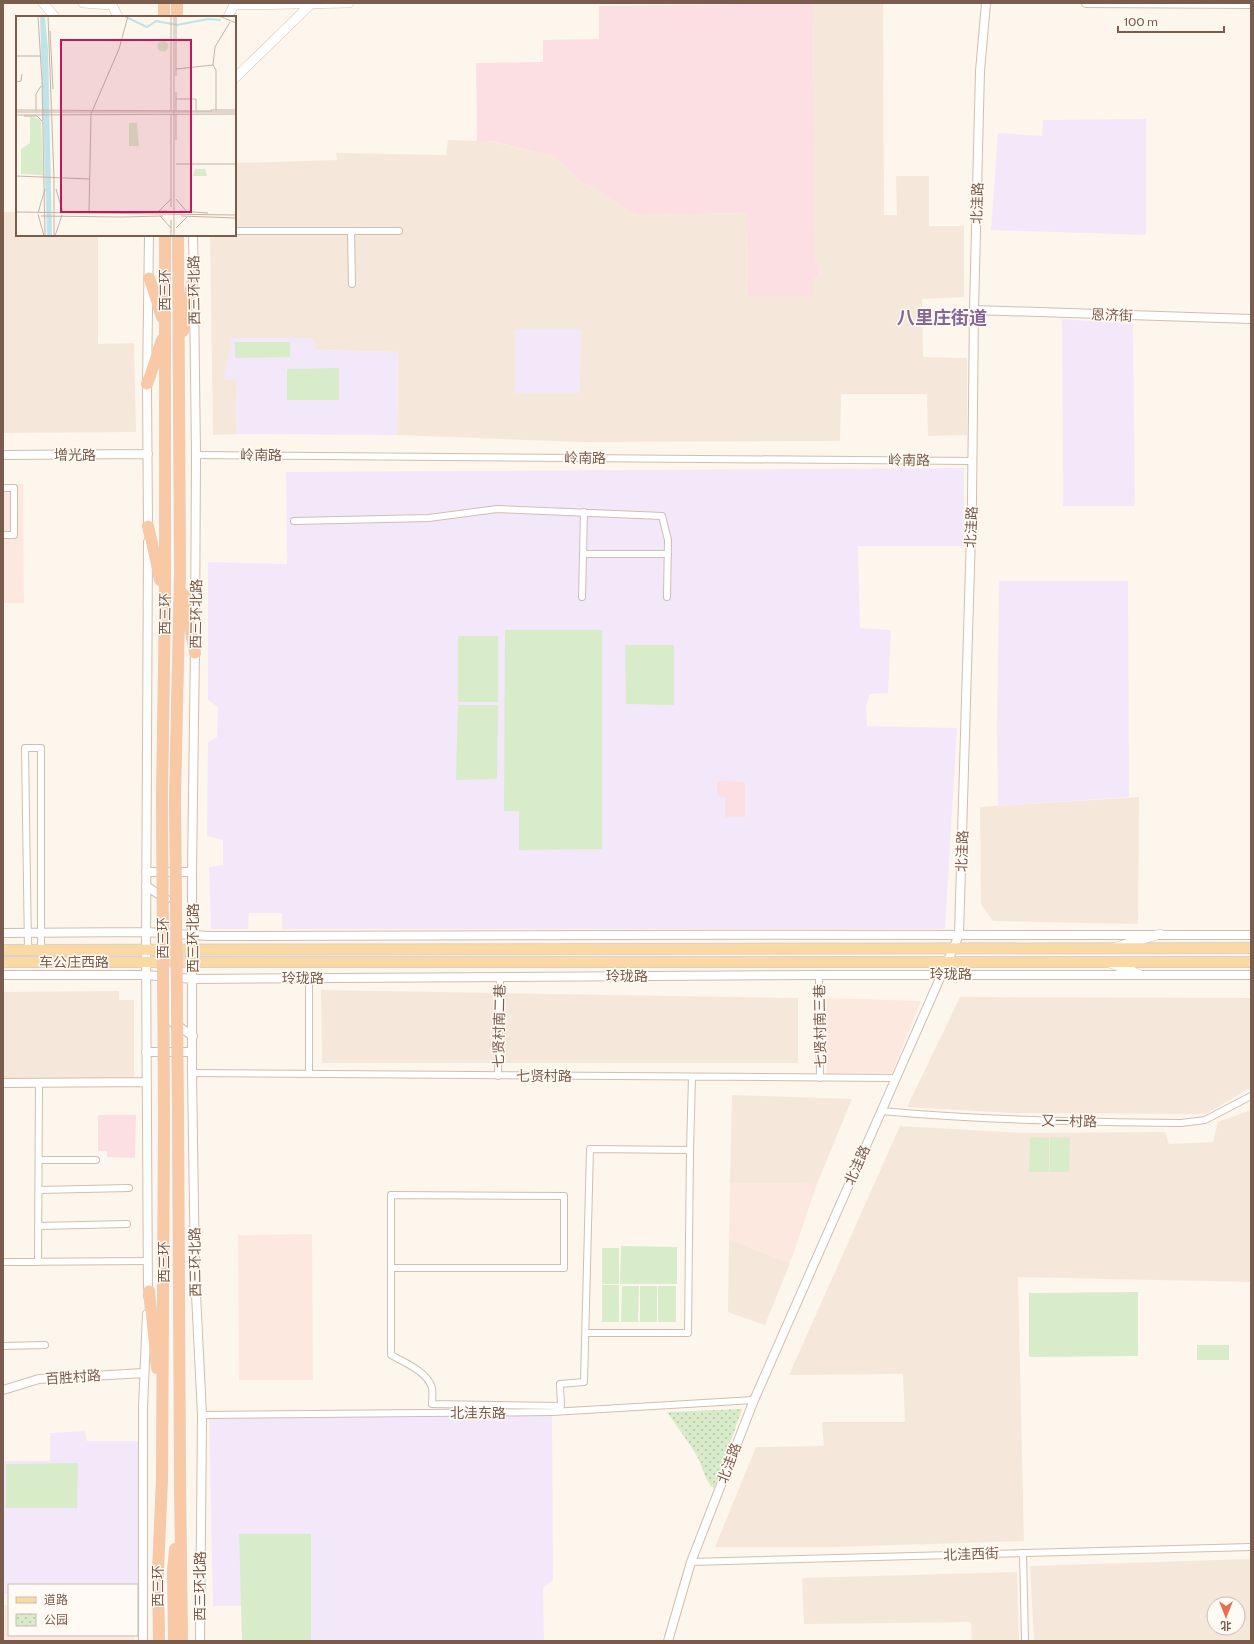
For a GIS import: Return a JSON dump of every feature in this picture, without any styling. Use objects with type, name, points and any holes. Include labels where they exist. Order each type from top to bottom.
[{"type":"highway","points":[[164,3],[164,16]]},
{"type":"highway","points":[[177,3],[177,16]]},
{"type":"highway","name":"西三环","points":[[159,1641],[158,1571],[162,1479],[164,1115],[162,798],[165,600],[165,236]]},
{"type":"highway","name":"西三环","points":[[178,236],[180,572],[175,798],[182,1641]]},
{"type":"highway","points":[[178,360],[194,275]]},
{"type":"highway","points":[[147,384],[165,329],[149,278]]},
{"type":"highway","points":[[148,526],[165,600]]},
{"type":"highway","points":[[180,572],[195,653]]},
{"type":"highway","points":[[149,1291],[162,1420]]},
{"type":"highway","points":[[168,1641],[171,1571],[180,1478]]},
{"type":"highway","points":[[162,1479],[171,1571],[174,1641]]},
{"type":"highway","points":[[155,1641],[158,1624]]},
{"type":"main road","points":[[43,3],[54,16]]},
{"type":"main road","points":[[83,3],[112,4],[118,16]]},
{"type":"main road","points":[[229,16],[235,4],[349,3]]},
{"type":"main road","points":[[236,77],[311,4]]},
{"type":"main road","points":[[1113,948],[1160,934]]},
{"type":"main road","name":"玲珑路","points":[[168,950],[1251,948]]},
{"type":"main road","name":"车公庄西路","points":[[3,950],[168,950]]},
{"type":"main road","name":"车公庄西路","points":[[3,962],[168,962]]},
{"type":"main road","name":"玲珑路","points":[[168,962],[1251,962]]},
{"type":"main road","points":[[1104,962],[1139,974]]},
{"type":"street","name":"北洼路","points":[[668,1641],[691,1562],[754,1400],[958,935],[967,714],[980,71],[986,3]]},
{"type":"street","points":[[1086,3],[1251,4]]},
{"type":"street","points":[[236,231],[399,231]]},
{"type":"street","points":[[352,232],[352,284]]},
{"type":"street","points":[[143,1641],[144,1373],[149,1291],[146,1052],[146,872],[148,526],[147,384],[149,236]]},
{"type":"street","name":"西三环北路","points":[[193,236],[196,455],[192,872],[192,1073],[195,1274],[202,1415],[200,1641]]},
{"type":"street","name":"恩济街","points":[[974,310],[1251,319]]},
{"type":"street","name":"增光路","points":[[3,455],[148,454]]},
{"type":"street","name":"岭南路","points":[[196,455],[973,460]]},
{"type":"street","points":[[3,488],[14,488],[14,535],[3,535]]},
{"type":"street","points":[[294,520],[429,518],[497,509],[662,516],[668,540],[667,597]]},
{"type":"street","points":[[582,597],[584,512]]},
{"type":"street","points":[[583,554],[668,554]]},
{"type":"street","points":[[28,950],[25,748],[41,748],[42,950]]},
{"type":"street","points":[[146,872],[192,872]]},
{"type":"street","points":[[146,886],[167,900],[169,1020],[193,1036]]},
{"type":"street","points":[[3,933],[168,932],[1251,935]]},
{"type":"street","name":"玲珑路","points":[[3,975],[146,975],[193,979],[942,974],[1250,975]]},
{"type":"street","name":"七贤村南三巷","points":[[819,975],[820,1078]]},
{"type":"street","name":"七贤村南二巷","points":[[498,1076],[500,977]]},
{"type":"street","points":[[309,978],[309,1074]]},
{"type":"street","points":[[146,1052],[192,1052]]},
{"type":"street","name":"七贤村路","points":[[192,1073],[895,1078]]},
{"type":"street","points":[[586,1332],[688,1334],[692,1077]]},
{"type":"street","points":[[3,1083],[147,1082]]},
{"type":"street","points":[[38,1262],[39,1083]]},
{"type":"street","name":"又一村路","points":[[881,1111],[950,1117],[1011,1120],[1181,1123],[1205,1120],[1251,1096]]},
{"type":"street","points":[[392,1268],[564,1268],[564,1196],[391,1195],[392,1268],[390,1356],[411,1364],[427,1379],[432,1388],[432,1404],[561,1406],[560,1384],[584,1382],[590,1148],[690,1150]]},
{"type":"street","points":[[39,1160],[96,1160]]},
{"type":"street","points":[[39,1190],[129,1188]]},
{"type":"street","points":[[38,1226],[126,1224]]},
{"type":"street","points":[[3,1262],[148,1261]]},
{"type":"street","points":[[3,1346],[45,1345]]},
{"type":"street","name":"百胜村路","points":[[3,1390],[39,1379],[144,1373]]},
{"type":"street","name":"北洼东路","points":[[202,1415],[552,1412],[754,1400]]},
{"type":"street","name":"北洼西街","points":[[691,1562],[1251,1547]]},
{"type":"street","points":[[1023,1553],[1025,1641]]},
{"type":"shaded area","points":[[813,3],[883,3],[884,215],[897,215],[896,176],[929,176],[929,226],[964,226],[964,297],[922,299],[923,357],[967,358],[967,435],[928,436],[927,394],[841,394],[840,441],[580,442],[397,435],[398,352],[315,350],[313,338],[224,379],[237,379],[236,434],[213,435],[210,236],[236,236],[236,163],[337,160],[336,153],[446,155],[448,140],[490,141],[555,157],[578,179],[636,215],[747,213],[748,296],[812,296],[813,279],[819,278],[820,266],[815,265]]},
{"type":"shaded area","points":[[813,3],[815,264],[820,266],[819,278],[813,279],[813,296],[748,296],[747,213],[636,215],[578,179],[555,157],[491,141],[477,141],[476,63],[543,62],[543,40],[599,39],[599,6]]},
{"type":"shaded area","points":[[1146,119],[1146,235],[991,230],[998,133],[1042,136],[1043,120]]},
{"type":"shaded area","points":[[3,212],[16,212],[16,236],[98,236],[98,344],[134,343],[136,432],[3,433]]},
{"type":"shaded area","points":[[1062,319],[1133,324],[1135,506],[1063,506]]},
{"type":"shaded area","points":[[515,329],[581,329],[580,393],[515,393]]},
{"type":"shaded area","points":[[232,338],[313,338],[316,350],[398,352],[397,435],[236,434],[237,380],[224,379]]},
{"type":"shaded area","points":[[964,468],[964,546],[858,546],[860,628],[891,630],[888,693],[870,694],[866,706],[867,726],[957,728],[945,929],[282,929],[282,913],[249,913],[248,929],[211,929],[209,867],[223,865],[223,840],[207,836],[208,742],[217,737],[218,707],[208,700],[208,562],[287,564],[286,472]]},
{"type":"shaded area","points":[[3,484],[23,484],[24,603],[3,603]]},
{"type":"shaded area","points":[[999,581],[1128,581],[1129,797],[998,806],[997,730]]},
{"type":"shaded area","points":[[717,781],[745,782],[745,817],[725,817],[725,797],[717,796]]},
{"type":"shaded area","points":[[1139,797],[1138,924],[993,921],[981,904],[980,807]]},
{"type":"shaded area","points":[[321,990],[798,998],[798,1063],[322,1063]]},
{"type":"shaded area","points":[[119,991],[119,1000],[134,1000],[134,1078],[3,1078],[3,992]]},
{"type":"shaded area","points":[[960,997],[1251,998],[1251,1089],[1246,1090],[1206,1114],[1012,1113],[907,1107]]},
{"type":"shaded area","points":[[825,998],[921,1001],[892,1073],[827,1074]]},
{"type":"shaded area","points":[[732,1095],[852,1099],[817,1184],[730,1183]]},
{"type":"shaded area","points":[[1251,1110],[1251,1282],[1018,1277],[1024,1541],[834,1547],[715,1547],[756,1447],[824,1446],[822,1422],[905,1422],[903,1374],[789,1375],[900,1126],[1021,1133],[1165,1132],[1169,1144],[1213,1142],[1218,1122]]},
{"type":"shaded area","points":[[98,1115],[136,1115],[135,1158],[107,1157],[107,1151],[98,1151]]},
{"type":"shaded area","points":[[730,1183],[817,1184],[790,1263],[729,1239]]},
{"type":"shaded area","points":[[312,1234],[313,1380],[239,1380],[238,1235]]},
{"type":"shaded area","points":[[729,1239],[790,1263],[765,1325],[728,1312]]},
{"type":"shaded area","points":[[552,1412],[553,1580],[543,1588],[544,1641],[242,1641],[242,1606],[213,1606],[209,1415]]},
{"type":"shaded area","points":[[85,1431],[87,1441],[141,1441],[142,1593],[138,1593],[138,1584],[8,1584],[8,1594],[3,1594],[3,1461],[50,1461],[50,1433]]},
{"type":"shaded area","points":[[1251,1559],[1251,1641],[1034,1641],[1030,1566]]},
{"type":"shaded area","points":[[1017,1572],[1019,1641],[972,1641],[971,1622],[804,1624],[802,1578]]},
{"type":"shaded area","points":[[3,1605],[8,1605],[8,1636],[134,1636],[134,1641],[3,1641]]},
{"type":"green space","points":[[235,342],[290,342],[290,357],[235,358]]},
{"type":"green space","points":[[339,368],[339,400],[287,400],[287,369]]},
{"type":"green space","points":[[505,630],[602,630],[602,849],[519,850],[519,811],[504,811]]},
{"type":"green space","points":[[458,636],[498,636],[498,702],[458,702]]},
{"type":"green space","points":[[625,645],[674,645],[674,705],[626,704]]},
{"type":"green space","points":[[458,705],[498,705],[497,779],[456,780]]},
{"type":"green space","points":[[1030,1137],[1049,1138],[1049,1172],[1029,1172]]},
{"type":"green space","points":[[1050,1137],[1070,1138],[1069,1172],[1050,1172]]},
{"type":"green space","points":[[621,1246],[677,1247],[677,1284],[620,1284]]},
{"type":"green space","points":[[602,1248],[619,1248],[619,1284],[602,1284]]},
{"type":"green space","points":[[602,1285],[619,1285],[619,1322],[602,1322]]},
{"type":"green space","points":[[622,1286],[639,1286],[638,1322],[621,1322]]},
{"type":"green space","points":[[640,1286],[657,1286],[657,1322],[640,1322]]},
{"type":"green space","points":[[658,1286],[676,1286],[676,1322],[658,1322]]},
{"type":"green space","points":[[1138,1292],[1138,1356],[1029,1357],[1029,1293]]},
{"type":"green space","points":[[1197,1345],[1229,1345],[1229,1360],[1197,1360]]},
{"type":"green space","points":[[742,1409],[714,1489],[706,1478],[697,1456],[667,1412]]},
{"type":"green space","points":[[78,1463],[77,1508],[6,1508],[6,1464]]},
{"type":"green space","points":[[239,1534],[311,1534],[311,1641],[242,1641]]},
{"type":"district","name":"八里庄街道","points":[[942,318]]}]
